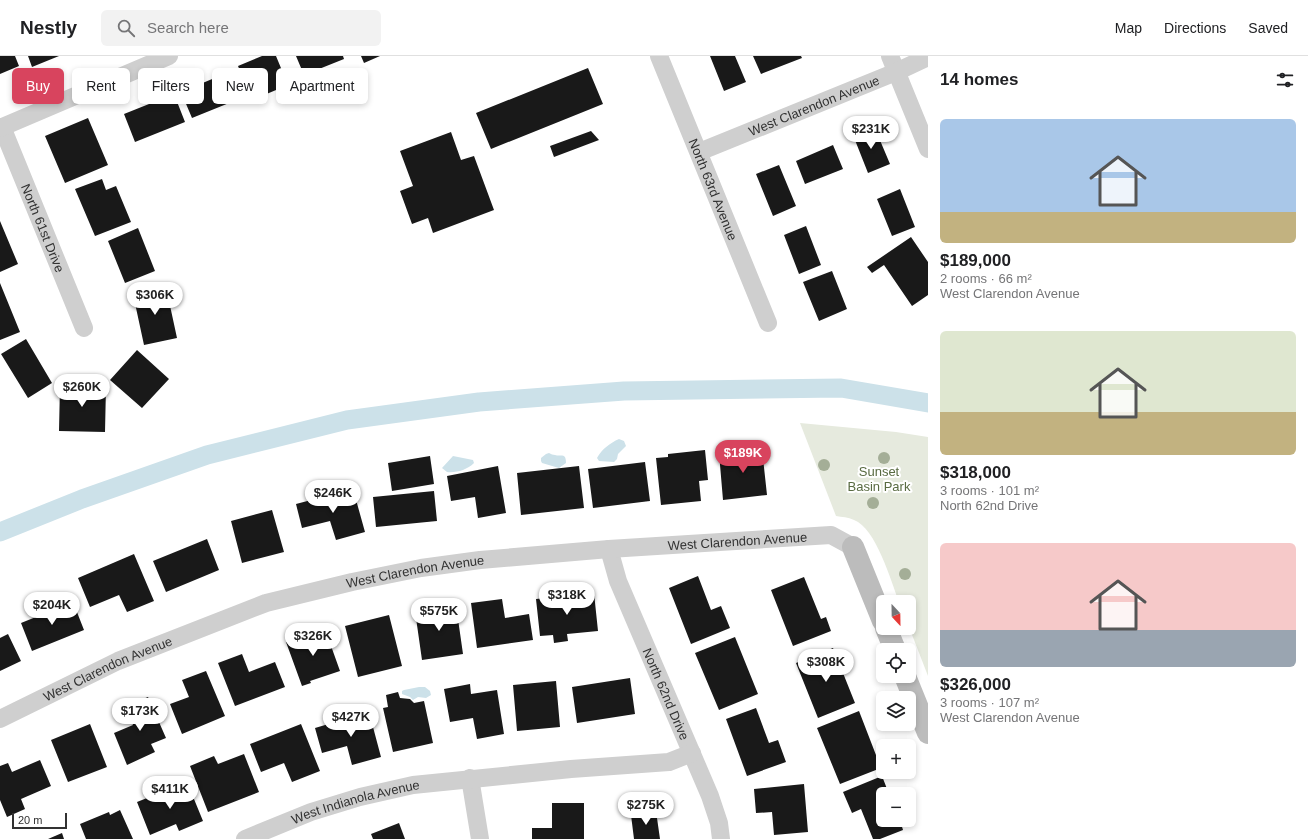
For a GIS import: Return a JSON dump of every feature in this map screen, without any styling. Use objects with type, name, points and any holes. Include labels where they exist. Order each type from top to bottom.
[{"type":"street","points":[[1,128],[169,56]]},
{"type":"street","name":"North 63rd Avenue","points":[[659,56],[768,323]]},
{"type":"street","name":"West Clarendon Avenue","points":[[699,152],[893,64],[928,57]]},
{"type":"street","points":[[893,64],[928,149]]},
{"type":"street","name":"North 61st Drive","points":[[1,128],[84,328]]},
{"type":"street","name":"West Clarendon Avenue","points":[[0,719],[118,661],[266,603],[352,582],[421,568],[480,560],[609,549],[831,535],[854,547]]},
{"type":"street","points":[[854,547],[876,602]]},
{"type":"street","name":"North 62nd Drive","points":[[609,549],[618,581],[710,796],[719,823],[721,839]]},
{"type":"street","points":[[908,683],[928,733]]},
{"type":"street","name":"West Indianola Avenue","points":[[245,839],[312,812],[360,797],[413,785],[470,778],[669,762],[692,753]]},
{"type":"street","points":[[470,778],[480,839]]},
{"type":"green space","name":"Sunset Basin Park","points":[[800,423],[896,432],[928,437],[928,676],[912,635],[916,635],[916,595],[896,595],[882,556],[869,533],[862,525],[854,520],[836,516]]},
{"type":"water","points":[[619,439],[624,441],[626,446],[618,454],[617,459],[614,462],[599,461],[597,458],[601,452],[609,444]]},
{"type":"water","points":[[549,453],[564,456],[566,463],[559,468],[542,463],[541,458]]},
{"type":"water","points":[[453,456],[473,460],[474,463],[468,468],[454,472],[447,472],[442,468]]},
{"type":"water","points":[[425,687],[430,691],[431,695],[426,698],[418,697],[413,700],[402,694],[402,691],[404,690]]},
{"type":"building","points":[[0,56],[15,56],[19,66],[0,74]]},
{"type":"building","points":[[28,56],[59,56],[32,67]]},
{"type":"building","points":[[262,56],[276,56],[281,68],[276,68],[276,90],[268,93],[268,68],[239,68],[238,66]]},
{"type":"building","points":[[296,56],[343,56],[344,59],[322,68],[301,68]]},
{"type":"building","points":[[361,56],[380,56],[364,63]]},
{"type":"building","points":[[710,56],[735,56],[746,82],[724,91]]},
{"type":"building","points":[[753,56],[801,56],[802,58],[761,74]]},
{"type":"building","points":[[588,68],[603,104],[491,149],[476,113]]},
{"type":"building","points":[[212,79],[212,104],[227,104],[192,118],[186,104],[204,104],[204,82]]},
{"type":"building","points":[[149,104],[178,104],[185,122],[135,142],[124,114]]},
{"type":"building","points":[[88,118],[108,165],[65,183],[45,136]]},
{"type":"building","points":[[874,126],[890,164],[868,173],[853,135]]},
{"type":"building","points":[[591,131],[599,140],[554,157],[550,146]]},
{"type":"building","points":[[451,132],[461,160],[474,156],[494,210],[433,233],[428,218],[412,224],[400,191],[413,186],[400,151]]},
{"type":"building","points":[[833,145],[843,169],[805,184],[796,161]]},
{"type":"building","points":[[779,165],[796,206],[773,216],[756,174]]},
{"type":"building","points":[[102,179],[106,190],[116,186],[131,222],[95,236],[75,189]]},
{"type":"building","points":[[900,189],[915,227],[892,236],[877,199]]},
{"type":"building","points":[[0,221],[18,264],[0,272]]},
{"type":"building","points":[[806,226],[821,265],[799,274],[784,235]]},
{"type":"building","points":[[138,228],[155,271],[125,283],[108,241]]},
{"type":"building","points":[[911,237],[928,262],[928,295],[912,306],[884,265],[872,273],[867,267]]},
{"type":"building","points":[[832,271],[847,309],[819,321],[803,282]]},
{"type":"building","points":[[0,283],[20,332],[0,340]]},
{"type":"building","points":[[166,287],[177,338],[144,345],[133,294]]},
{"type":"building","points":[[26,339],[52,383],[28,398],[1,354]]},
{"type":"building","points":[[137,350],[169,379],[142,408],[110,380]]},
{"type":"building","points":[[60,385],[106,386],[105,432],[59,431]]},
{"type":"building","points":[[762,449],[767,495],[723,500],[719,453]]},
{"type":"building","points":[[705,450],[708,480],[699,481],[701,501],[661,505],[656,458],[668,457],[668,454]]},
{"type":"building","points":[[430,456],[434,484],[392,491],[388,463]]},
{"type":"building","points":[[645,462],[650,501],[593,508],[588,469]]},
{"type":"building","points":[[498,466],[506,513],[478,518],[475,497],[451,501],[447,476]]},
{"type":"building","points":[[579,466],[584,508],[521,515],[517,473]]},
{"type":"building","points":[[353,489],[365,532],[336,540],[330,521],[302,528],[296,504]]},
{"type":"building","points":[[434,491],[437,521],[376,527],[373,497]]},
{"type":"building","points":[[272,510],[284,552],[242,563],[231,521]]},
{"type":"building","points":[[207,539],[219,570],[166,592],[153,561]]},
{"type":"building","points":[[134,554],[154,601],[127,612],[119,595],[90,607],[78,578]]},
{"type":"building","points":[[698,576],[711,610],[721,606],[730,628],[691,644],[669,588]]},
{"type":"building","points":[[804,577],[821,619],[826,617],[831,631],[793,646],[771,590]]},
{"type":"building","points":[[594,593],[598,631],[567,634],[568,641],[554,643],[553,635],[540,636],[536,599]]},
{"type":"building","points":[[502,599],[505,618],[529,614],[533,640],[477,648],[471,603]]},
{"type":"building","points":[[73,602],[84,630],[32,651],[21,623]]},
{"type":"building","points":[[456,605],[463,654],[422,660],[415,611]]},
{"type":"building","points":[[389,615],[402,666],[358,677],[345,626]]},
{"type":"building","points":[[325,629],[340,671],[310,681],[311,683],[302,686],[286,642]]},
{"type":"building","points":[[8,634],[21,661],[0,671],[0,638]]},
{"type":"building","points":[[735,637],[758,694],[719,710],[695,653]]},
{"type":"building","points":[[833,648],[855,703],[818,718],[796,663]]},
{"type":"building","points":[[242,654],[249,672],[275,662],[285,687],[235,706],[218,663]]},
{"type":"building","points":[[206,671],[225,716],[182,734],[170,704],[189,697],[182,680]]},
{"type":"building","points":[[630,678],[635,714],[577,723],[572,687]]},
{"type":"building","points":[[556,681],[560,727],[517,731],[513,685]]},
{"type":"building","points":[[470,684],[471,694],[497,690],[504,734],[477,739],[473,718],[450,722],[444,689]]},
{"type":"building","points":[[398,692],[400,698],[410,699],[414,703],[424,701],[433,743],[393,752],[383,708],[388,707],[386,695]]},
{"type":"building","points":[[148,697],[166,738],[151,744],[155,752],[127,765],[114,733],[133,725],[125,706]]},
{"type":"building","points":[[756,708],[769,743],[778,740],[786,762],[747,776],[726,719]]},
{"type":"building","points":[[859,711],[876,755],[876,770],[840,784],[817,728]]},
{"type":"building","points":[[369,712],[381,757],[352,765],[347,746],[322,753],[315,728]]},
{"type":"building","points":[[90,724],[107,767],[68,782],[51,740]]},
{"type":"building","points":[[301,724],[320,771],[292,782],[284,763],[261,772],[250,744]]},
{"type":"building","points":[[244,754],[259,792],[208,812],[190,766],[214,756],[218,764]]},
{"type":"building","points":[[40,760],[51,786],[21,799],[25,809],[7,817],[0,800],[0,766],[8,763],[12,772]]},
{"type":"building","points":[[876,778],[883,779],[886,787],[876,787],[876,827],[902,827],[903,830],[880,839],[873,839],[861,809],[852,813],[843,792]]},
{"type":"building","points":[[187,782],[203,821],[179,831],[176,824],[150,835],[137,802]]},
{"type":"building","points":[[804,784],[808,832],[774,835],[772,812],[756,813],[754,789]]},
{"type":"building","points":[[552,803],[584,803],[584,839],[532,839],[532,828],[552,828]]},
{"type":"building","points":[[120,810],[133,839],[86,839],[80,824],[109,812],[110,815]]},
{"type":"building","points":[[656,811],[660,839],[634,839],[631,815]]},
{"type":"building","points":[[399,823],[405,839],[373,839],[371,834]]},
{"type":"building","points":[[62,833],[64,839],[48,839]]},
{"type":"waterway","points":[[0,532],[82,499],[207,455],[347,420],[479,402],[624,391],[841,388],[928,403]]}]
